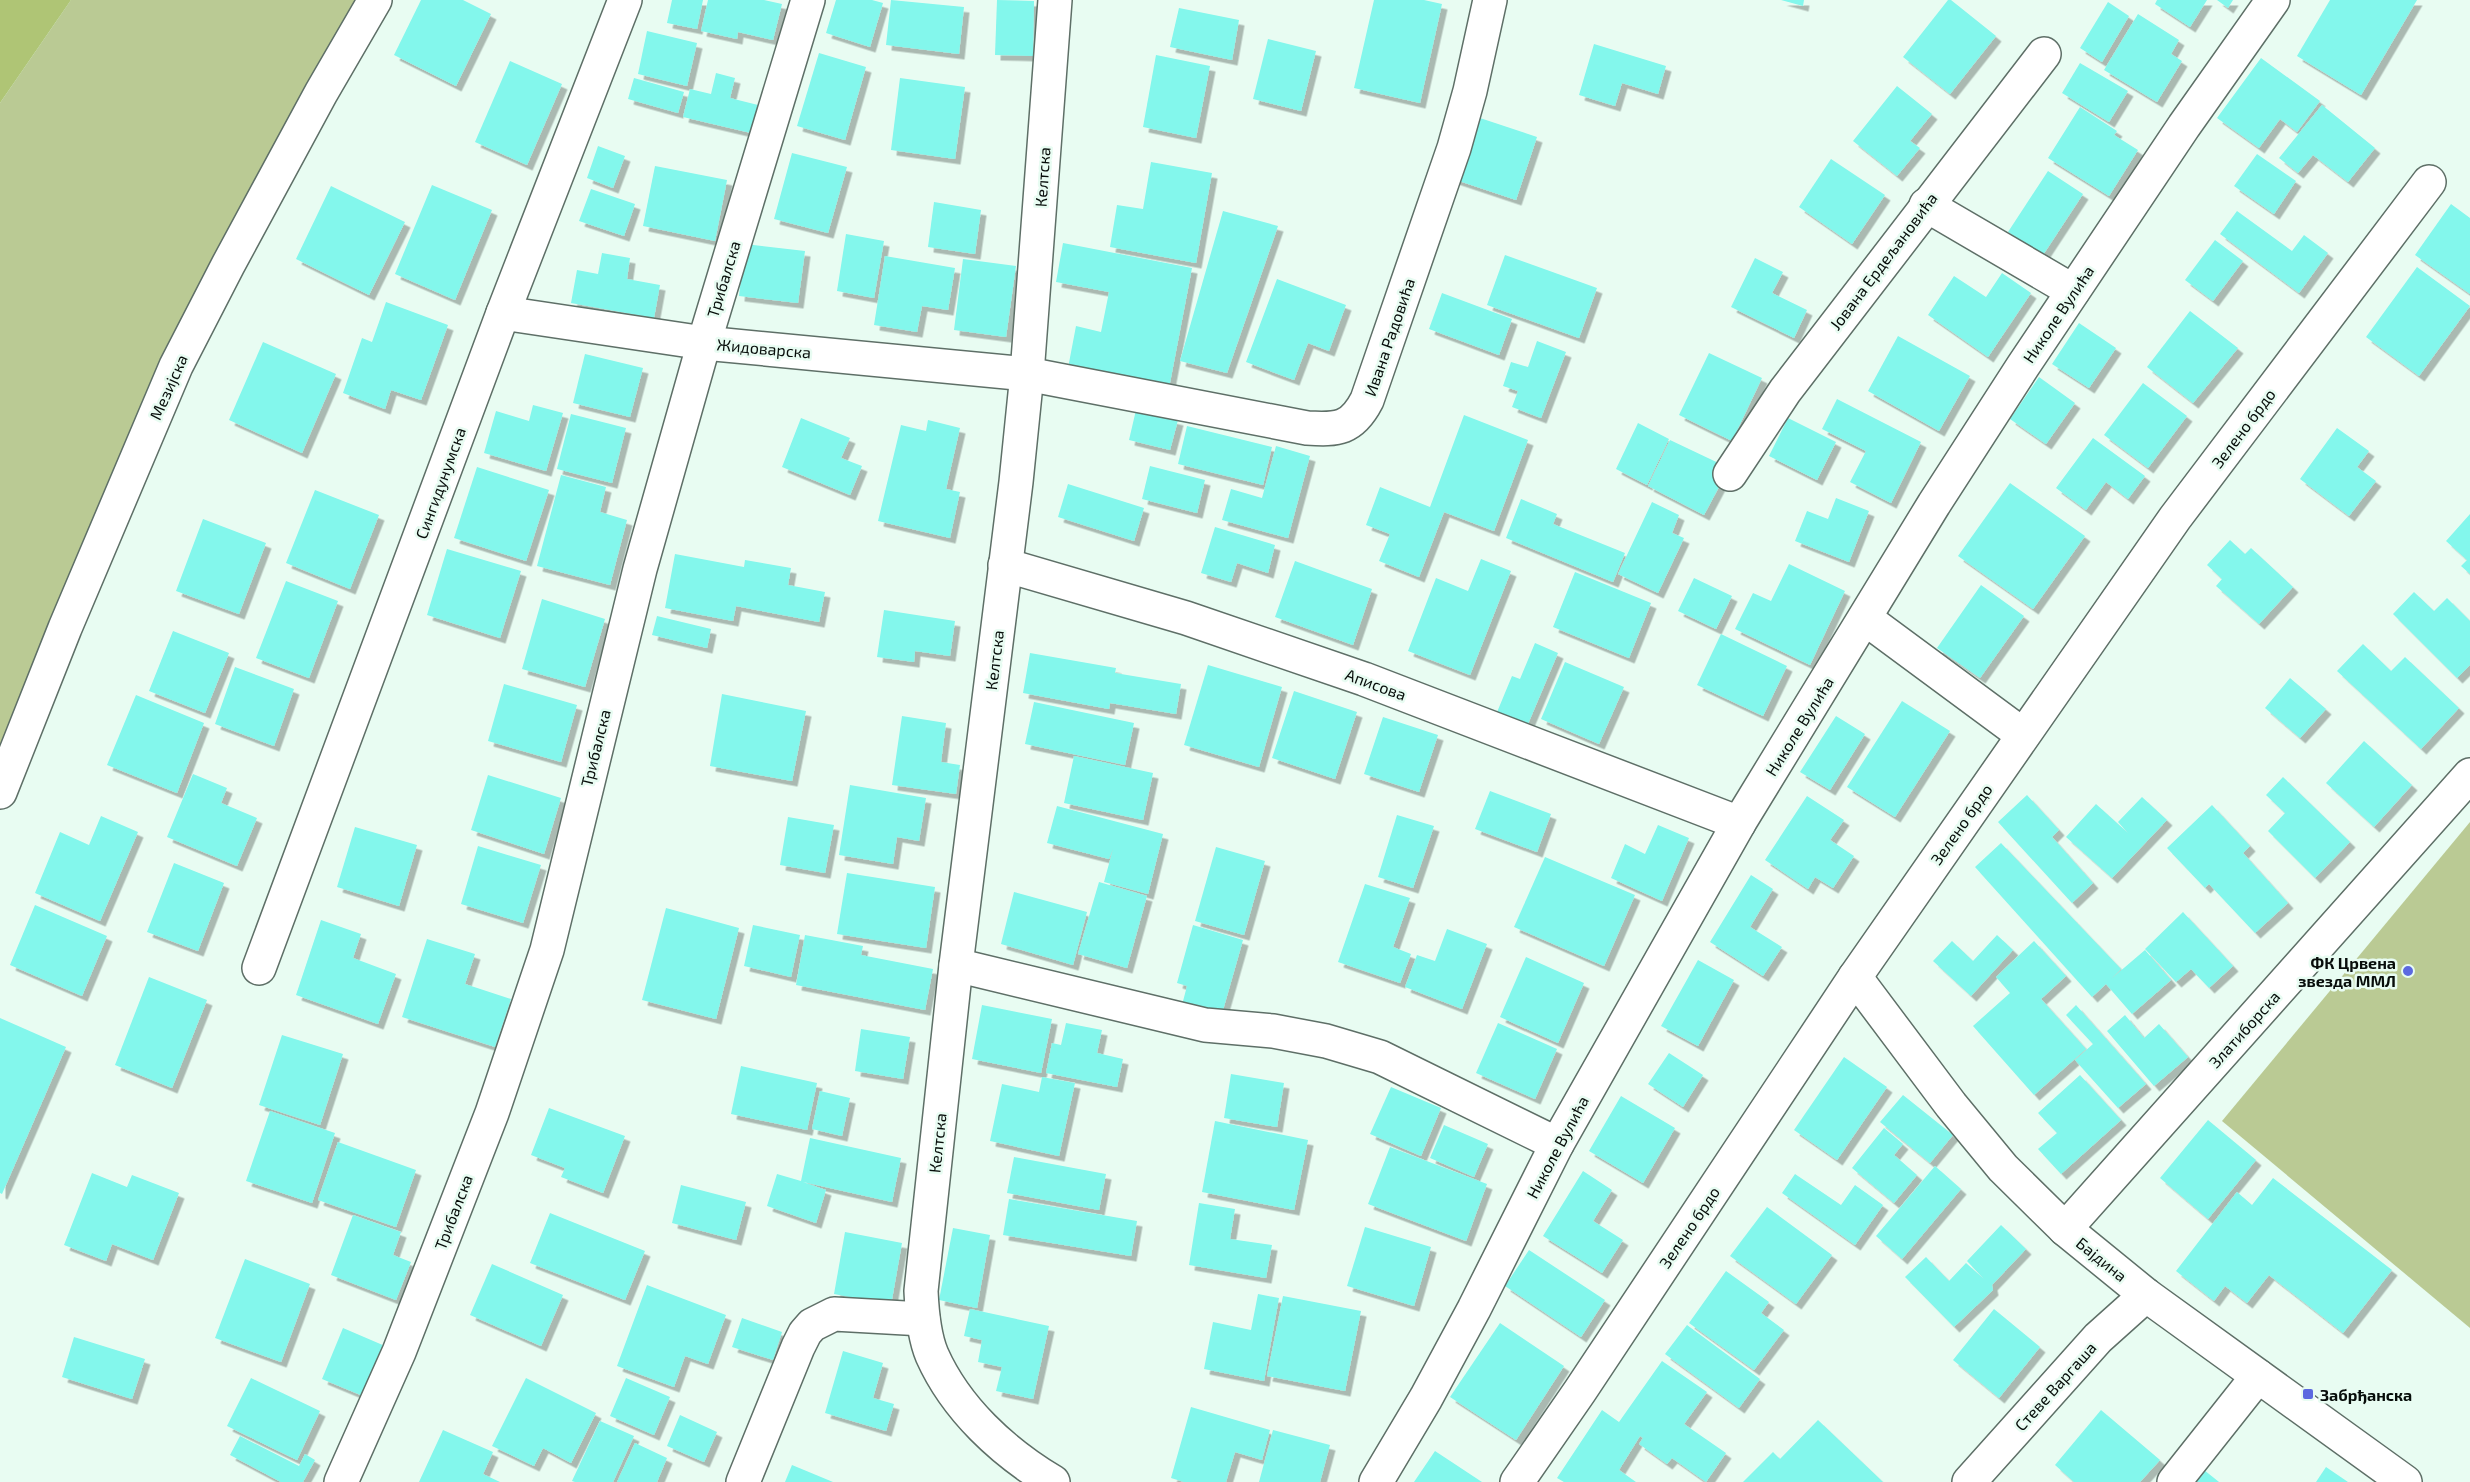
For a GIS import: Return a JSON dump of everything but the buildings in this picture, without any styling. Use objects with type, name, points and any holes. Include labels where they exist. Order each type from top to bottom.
[{"type":"street","name":"Мезијска","points":[[0,792],[65,628],[176,366],[228,265],[375,0]]},
{"type":"street","name":"Сингидунумска","points":[[260,968],[503,313],[625,0]]},
{"type":"street","name":"Трибалска","points":[[341,1482],[399,1352],[488,1124],[547,950],[640,568],[704,343],[808,0]]},
{"type":"street","name":"Келтска","points":[[1053,1482],[1020,1462],[993,1438],[945,1380],[932,1354],[923,1319],[921,1292],[956,965],[1027,374],[1054,0]]},
{"type":"street","name":"Ивана Радовића","points":[[1027,374],[1307,428],[1335,428],[1350,424],[1360,413],[1367,400],[1454,148],[1470,91],[1490,0]]},
{"type":"street","name":"Николе Вулића","points":[[1377,1482],[1474,1309],[1557,1144],[1739,823],[1866,619],[1934,504],[2073,291],[2272,0]]},
{"type":"street","name":"Јована Ердељановића","points":[[1730,474],[1785,391],[2044,54]]},
{"type":"street","name":"Зелено брдо","points":[[1517,1482],[1855,977],[2175,518],[2429,182]]},
{"type":"street","points":[[1926,205],[2073,291]]},
{"type":"street","name":"Жидоварска","points":[[503,313],[704,343],[1027,374]]},
{"type":"street","name":"Аписова","points":[[1005,565],[1186,618],[1364,679],[1739,823]]},
{"type":"street","points":[[1866,619],[2023,735]]},
{"type":"street","name":"Златиборска","points":[[2065,1229],[2470,775]]},
{"type":"street","points":[[956,965],[1205,1025],[1273,1031],[1326,1041],[1380,1057],[1557,1144]]},
{"type":"street","name":"Бајдина","points":[[1855,977],[1951,1105],[2003,1168],[2065,1229],[2146,1295],[2405,1482]]},
{"type":"street","name":"Стеве Варгаша","points":[[1969,1482],[2098,1338],[2146,1295]]},
{"type":"street","points":[[743,1482],[798,1347],[805,1333],[813,1325],[834,1314],[923,1319]]},
{"type":"street","points":[[2174,1482],[2258,1376]]},
{"type":"green space","points":[[0,0],[71,0],[0,103]]},
{"type":"green space","points":[[71,0],[372,0],[228,265],[0,792],[0,103]]},
{"type":"green space","name":"ФК Црвена звезда ММЛ","points":[[2470,822],[2470,1328],[2222,1121]]},
{"type":"place","name":"ФК Црвена звезда ММЛ","points":[[2408,971]]},
{"type":"place","name":"Забрђанска","points":[[2308,1394]]}]
